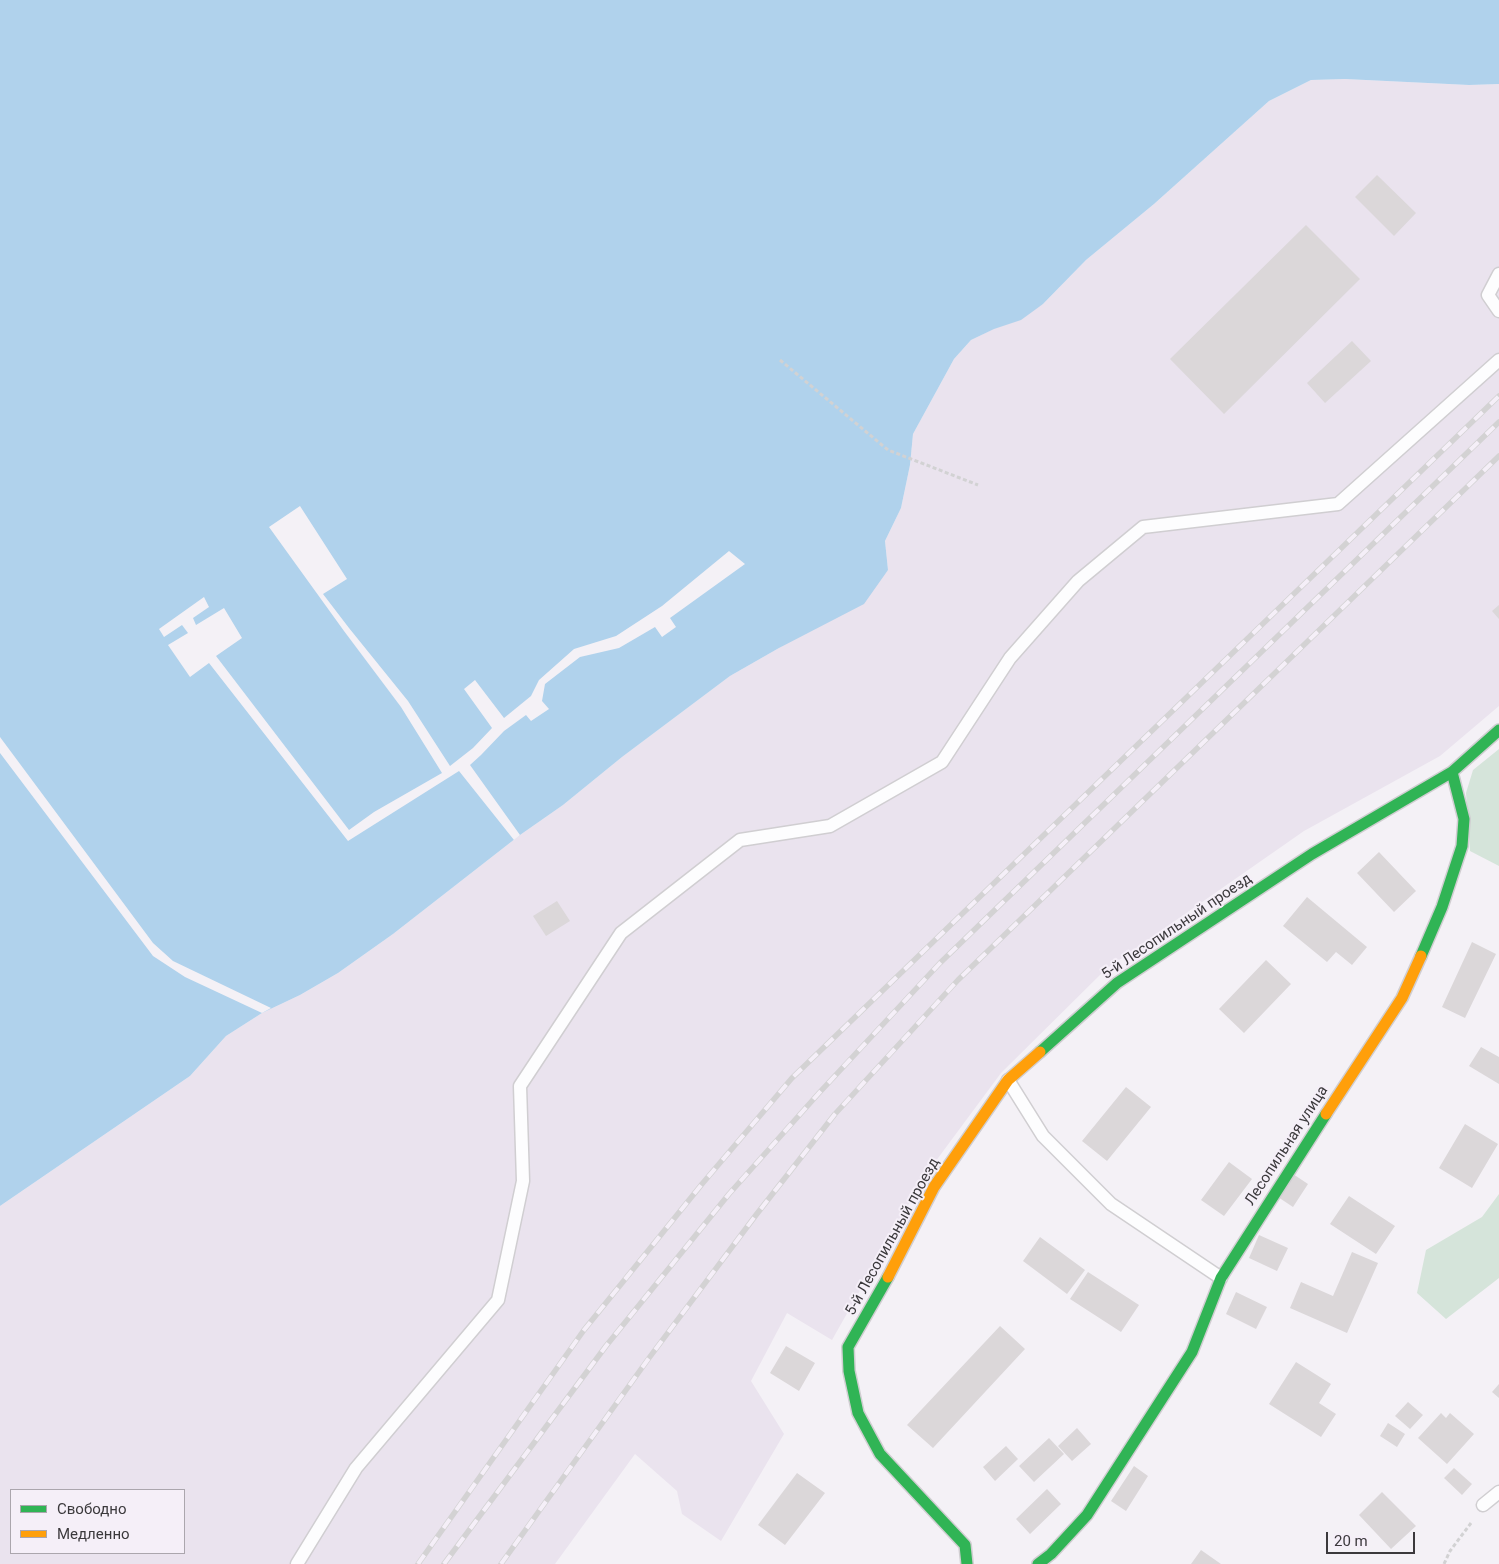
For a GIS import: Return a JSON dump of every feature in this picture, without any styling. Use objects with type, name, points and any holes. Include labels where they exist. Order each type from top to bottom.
[{"type":"street","points":[[1452,772],[1499,730]]},
{"type":"street","name":"5-й Лесопильный проезд","points":[[968,1564],[965,1545],[880,1454],[858,1413],[849,1370],[848,1347],[881,1289],[934,1187],[1008,1080],[1117,983],[1312,854],[1452,772]]},
{"type":"street","name":"Лесопильная улица","points":[[1038,1564],[1051,1554],[1087,1515],[1187,1360],[1192,1352],[1221,1278],[1402,998],[1442,907],[1462,846],[1464,819],[1452,772]]},
{"type":"lane","points":[[1499,274],[1488,295],[1499,311]]},
{"type":"lane","points":[[297,1564],[356,1468],[498,1300],[523,1181],[520,1086],[621,933],[740,840],[830,826],[942,762],[1010,658],[1078,581],[1143,527],[1338,504],[1499,360]]},
{"type":"lane","points":[[1008,1080],[1043,1136],[1111,1204],[1221,1278]]},
{"type":"lane","points":[[1483,1505],[1499,1492]]},
{"type":"path","points":[[780,360],[888,450],[978,485]]},
{"type":"path","points":[[1444,1564],[1450,1551],[1483,1505]]},
{"type":"shaded area","points":[[1345,79],[1469,85],[1499,84],[1499,706],[1440,756],[1304,831],[1106,969],[1001,1073],[924,1177],[832,1340],[787,1313],[751,1381],[784,1434],[721,1541],[682,1514],[677,1491],[635,1454],[555,1564],[0,1564],[0,1206],[190,1076],[226,1036],[262,1013],[300,995],[338,973],[393,934],[730,676],[779,648],[888,570],[885,541],[901,508],[910,465],[913,434],[954,359],[971,340],[1043,304],[1086,260],[1154,204],[1269,101],[1311,80]]},
{"type":"shaded area","points":[[1499,749],[1499,866],[1470,851],[1466,793],[1473,770]]},
{"type":"shaded area","points":[[1499,1194],[1499,1278],[1446,1319],[1417,1293],[1426,1250],[1482,1217]]},
{"type":"water","points":[[0,0],[1499,0],[1499,84],[1469,85],[1345,79],[1311,80],[1269,101],[1154,204],[1086,260],[1043,304],[1021,320],[994,329],[971,340],[954,359],[913,434],[910,465],[901,508],[885,541],[888,570],[864,604],[730,676],[393,934],[338,973],[300,995],[262,1013],[226,1036],[190,1076],[0,1206]]},
{"type":"pier","points":[[300,506],[347,579],[323,594],[408,701],[450,766],[473,748],[492,728],[464,689],[475,680],[504,718],[531,696],[539,680],[574,649],[616,636],[662,606],[729,551],[745,564],[670,618],[676,627],[662,637],[655,627],[619,648],[580,657],[545,684],[542,701],[549,709],[531,721],[526,715],[504,731],[470,765],[520,835],[514,840],[459,771],[348,841],[209,663],[190,677],[168,645],[188,633],[182,625],[164,637],[159,629],[204,597],[209,607],[193,618],[196,625],[224,608],[242,638],[216,656],[349,830],[374,812],[442,773],[401,707],[269,527]]},
{"type":"pier","points":[[0,737],[153,943],[173,961],[271,1008],[262,1013],[185,977],[153,956],[0,753]]},
{"type":"building","points":[[1377,175],[1416,213],[1394,236],[1355,197]]},
{"type":"building","points":[[1306,225],[1360,279],[1224,414],[1170,359]]},
{"type":"building","points":[[1352,341],[1371,361],[1325,403],[1307,383]]},
{"type":"building","points":[[1499,605],[1499,619],[1492,611]]},
{"type":"building","points":[[1379,852],[1416,891],[1394,912],[1357,873]]},
{"type":"building","points":[[1307,897],[1367,947],[1352,965],[1336,952],[1327,962],[1283,926]]},
{"type":"building","points":[[557,901],[570,921],[546,936],[533,916]]},
{"type":"building","points":[[1472,942],[1496,954],[1465,1018],[1442,1007]]},
{"type":"building","points":[[1266,960],[1291,984],[1244,1033],[1219,1009]]},
{"type":"building","points":[[1481,1047],[1499,1057],[1499,1084],[1469,1066]]},
{"type":"building","points":[[1126,1087],[1151,1107],[1107,1161],[1082,1141]]},
{"type":"building","points":[[1465,1124],[1498,1144],[1472,1188],[1439,1168]]},
{"type":"building","points":[[1229,1162],[1252,1179],[1224,1216],[1201,1200]]},
{"type":"building","points":[[1293,1174],[1308,1184],[1293,1207],[1278,1197]]},
{"type":"building","points":[[1349,1196],[1395,1226],[1376,1254],[1330,1224]]},
{"type":"building","points":[[1259,1235],[1288,1248],[1277,1271],[1249,1258]]},
{"type":"building","points":[[1040,1237],[1085,1270],[1067,1294],[1023,1261]]},
{"type":"building","points":[[1352,1252],[1378,1263],[1347,1333],[1290,1308],[1301,1282],[1333,1296]]},
{"type":"building","points":[[1088,1272],[1139,1305],[1121,1332],[1070,1299]]},
{"type":"building","points":[[1236,1292],[1267,1307],[1256,1329],[1226,1314]]},
{"type":"building","points":[[1000,1326],[1025,1349],[933,1448],[907,1425]]},
{"type":"building","points":[[786,1346],[815,1363],[799,1391],[770,1373]]},
{"type":"building","points":[[1296,1362],[1331,1384],[1319,1403],[1336,1414],[1321,1437],[1269,1404]]},
{"type":"building","points":[[1499,1384],[1499,1398],[1492,1392]]},
{"type":"building","points":[[1408,1402],[1423,1415],[1410,1429],[1395,1416]]},
{"type":"building","points":[[1441,1413],[1446,1418],[1450,1413],[1474,1434],[1447,1464],[1418,1438]]},
{"type":"building","points":[[1388,1423],[1405,1434],[1397,1447],[1380,1436]]},
{"type":"building","points":[[1077,1428],[1091,1444],[1072,1461],[1058,1446]]},
{"type":"building","points":[[1049,1438],[1064,1454],[1034,1482],[1019,1466]]},
{"type":"building","points":[[1006,1446],[1018,1459],[995,1481],[983,1467]]},
{"type":"building","points":[[1134,1466],[1148,1476],[1126,1511],[1111,1501]]},
{"type":"building","points":[[1454,1468],[1472,1484],[1462,1495],[1444,1478]]},
{"type":"building","points":[[797,1473],[825,1493],[785,1545],[758,1525]]},
{"type":"building","points":[[1047,1489],[1061,1504],[1030,1534],[1016,1519]]},
{"type":"building","points":[[1382,1492],[1416,1526],[1391,1549],[1359,1515]]},
{"type":"building","points":[[1201,1550],[1221,1564],[1191,1564]]},
{"type":"railway","points":[[418,1564],[584,1330],[702,1184],[792,1078],[1499,396]]},
{"type":"railway","points":[[444,1564],[606,1346],[729,1194],[819,1093],[940,963],[1499,422]]},
{"type":"railway","points":[[501,1564],[649,1358],[756,1215],[835,1114],[958,980],[1499,456]]},
{"type":"traffic: fast","points":[[1040,1052],[1117,983],[1312,854],[1452,772],[1499,730]]},
{"type":"traffic: fast","points":[[1421,956],[1442,907],[1462,846],[1464,819],[1452,772]]},
{"type":"traffic: fast","points":[[1038,1564],[1051,1554],[1087,1515],[1192,1352],[1221,1278],[1326,1114]]},
{"type":"traffic: fast","points":[[888,1277],[848,1347],[849,1371],[858,1413],[880,1454],[965,1545],[967,1564]]},
{"type":"traffic: slow","points":[[1326,1114],[1402,998],[1421,956]]},
{"type":"traffic: slow","points":[[888,1277],[934,1187],[1008,1080],[1040,1052]]}]
